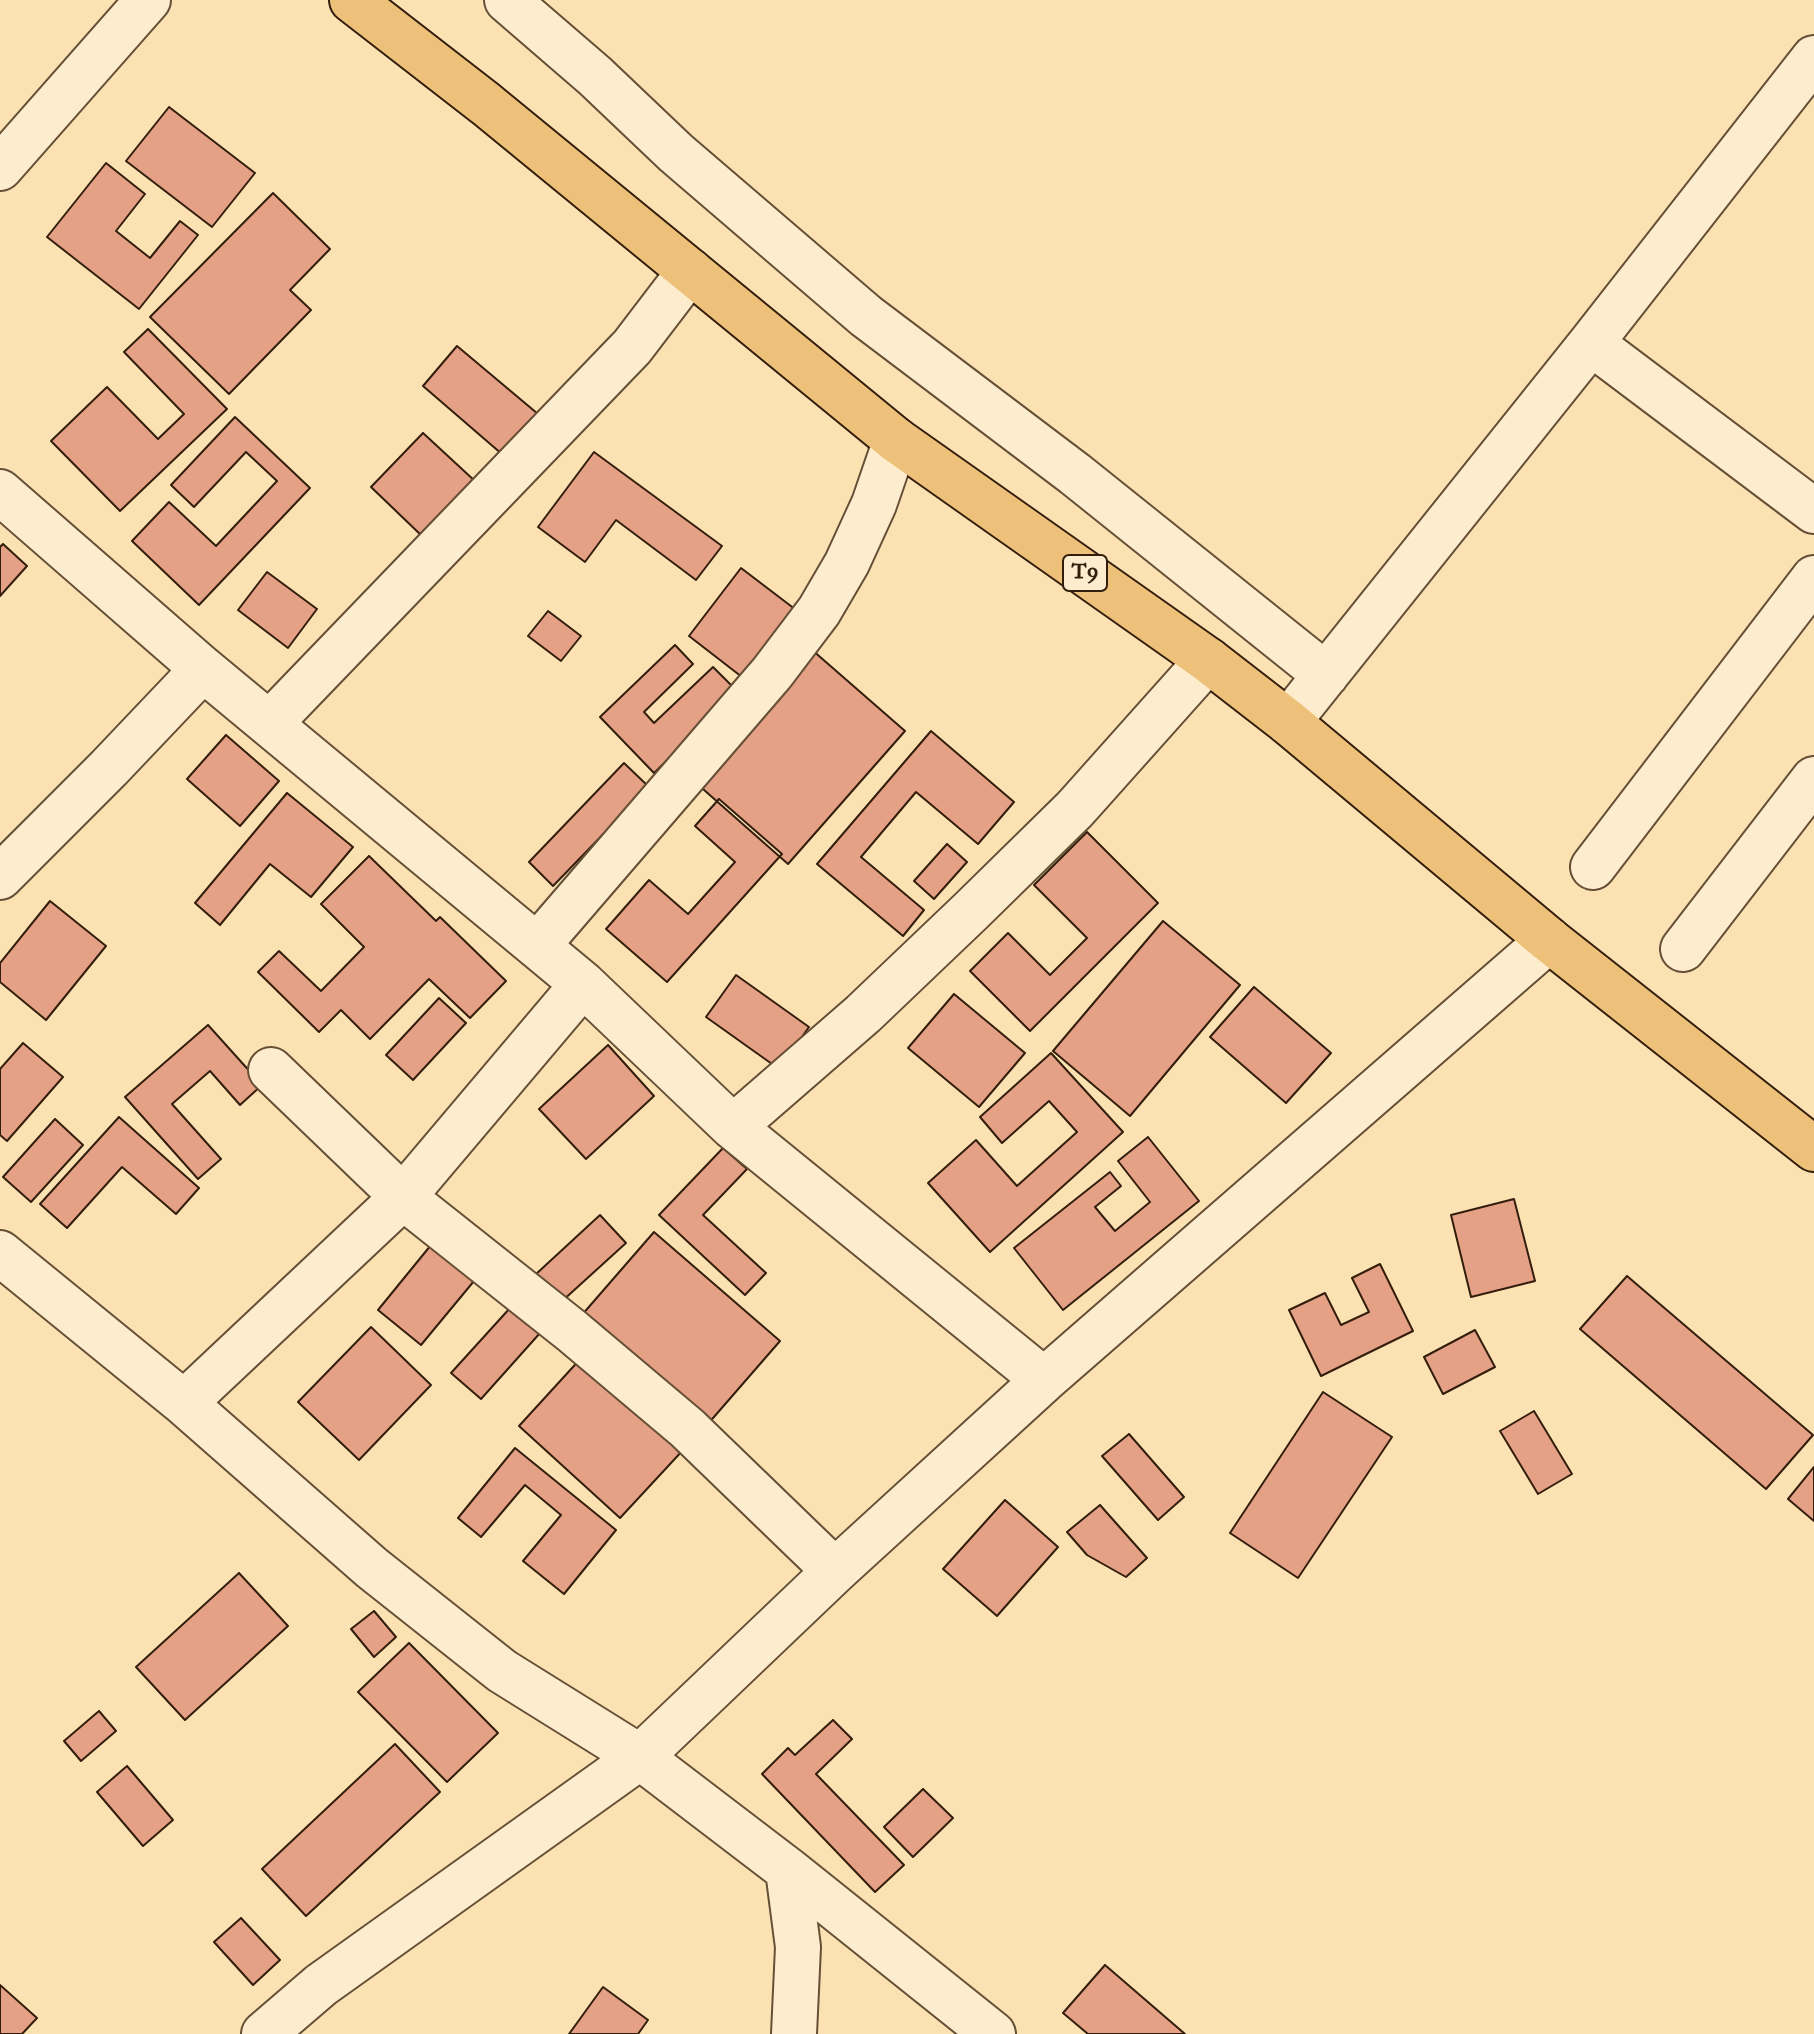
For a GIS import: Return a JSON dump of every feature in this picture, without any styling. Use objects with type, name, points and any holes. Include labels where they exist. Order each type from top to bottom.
[{"type":"highway","name":"T9","points":[[352,0],[486,104],[896,440],[1208,660],[1288,722],[1549,940],[1814,1149]]},
{"type":"street","points":[[0,168],[148,0]]},
{"type":"street","points":[[507,0],[595,76],[676,153],[866,316],[1086,482],[1326,675]]},
{"type":"street","points":[[1288,722],[1814,58]]},
{"type":"street","points":[[269,724],[632,347],[690,271]]},
{"type":"street","points":[[1591,343],[1814,511]]},
{"type":"street","points":[[537,946],[772,673],[819,611],[847,563],[874,504],[896,440]]},
{"type":"street","points":[[0,492],[203,669],[583,984],[733,1127],[1044,1380]]},
{"type":"street","points":[[1593,867],[1814,578]]},
{"type":"street","points":[[733,1127],[863,1014],[982,901],[1075,809],[1208,660]]},
{"type":"street","points":[[0,877],[203,669]]},
{"type":"street","points":[[1683,949],[1814,779]]},
{"type":"street","points":[[264,2034],[321,1985],[640,1757],[835,1571],[1044,1380],[1549,940]]},
{"type":"street","points":[[184,1403],[403,1197],[583,984]]},
{"type":"street","points":[[271,1070],[403,1197],[572,1331],[687,1428],[835,1571]]},
{"type":"street","points":[[0,1253],[184,1403],[372,1568],[502,1671],[640,1757],[788,1870],[993,2034]]},
{"type":"street","points":[[788,1870],[798,1947],[794,2034]]},
{"type":"building","points":[[169,107],[255,173],[212,227],[126,161]]},
{"type":"building","points":[[106,163],[145,194],[116,231],[150,258],[180,221],[198,235],[139,309],[47,237]]},
{"type":"building","points":[[273,193],[330,249],[290,290],[311,310],[229,394],[150,317]]},
{"type":"building","points":[[148,329],[227,409],[120,511],[51,441],[107,387],[158,439],[184,414],[124,352]]},
{"type":"building","points":[[457,346],[538,414],[503,455],[423,386]]},
{"type":"building","points":[[235,417],[310,488],[199,605],[132,541],[169,502],[216,546],[277,481],[246,452],[194,507],[171,485]]},
{"type":"building","points":[[423,433],[476,482],[423,537],[371,487]]},
{"type":"building","points":[[594,452],[722,546],[696,580],[616,520],[585,562],[538,527]]},
{"type":"building","points":[[3,544],[27,566],[0,596],[0,547]]},
{"type":"building","points":[[741,568],[804,616],[751,684],[689,636]]},
{"type":"building","points":[[267,572],[317,609],[288,648],[238,610]]},
{"type":"building","points":[[548,611],[581,636],[561,661],[528,636]]},
{"type":"building","points":[[675,645],[693,664],[644,712],[654,723],[713,667],[738,692],[654,773],[600,717]]},
{"type":"building","points":[[811,649],[905,731],[788,864],[695,782]]},
{"type":"building","points":[[931,731],[1014,802],[978,844],[916,792],[861,857],[924,910],[903,936],[817,864]]},
{"type":"building","points":[[226,735],[279,781],[240,826],[187,779]]},
{"type":"building","points":[[624,763],[649,787],[553,886],[529,862]]},
{"type":"building","points":[[287,793],[353,847],[311,897],[270,864],[220,925],[195,903]]},
{"type":"building","points":[[719,799],[782,854],[667,982],[606,929],[649,880],[688,914],[735,862],[695,826]]},
{"type":"building","points":[[1087,832],[1158,903],[1030,1031],[970,971],[1008,933],[1050,975],[1087,938],[1034,885]]},
{"type":"building","points":[[947,844],[967,862],[934,899],[914,881]]},
{"type":"building","points":[[369,856],[436,921],[440,917],[506,981],[470,1018],[429,979],[370,1039],[341,1010],[319,1032],[258,972],[279,951],[321,991],[364,947],[321,904]]},
{"type":"building","points":[[50,901],[106,946],[46,1020],[0,982],[0,963]]},
{"type":"building","points":[[1163,921],[1240,985],[1130,1116],[1053,1051]]},
{"type":"building","points":[[736,975],[809,1027],[779,1069],[706,1017]]},
{"type":"building","points":[[1254,987],[1331,1053],[1286,1103],[1210,1037]]},
{"type":"building","points":[[954,994],[1025,1053],[979,1107],[908,1048]]},
{"type":"building","points":[[439,998],[466,1023],[413,1080],[386,1055]]},
{"type":"building","points":[[208,1025],[262,1085],[240,1105],[210,1071],[172,1104],[221,1159],[198,1179],[125,1097]]},
{"type":"building","points":[[23,1043],[63,1077],[7,1141],[0,1135],[0,1069]]},
{"type":"building","points":[[608,1045],[654,1096],[586,1159],[539,1109]]},
{"type":"building","points":[[1051,1053],[1123,1132],[990,1252],[928,1183],[976,1140],[1017,1186],[1077,1132],[1049,1101],[1002,1143],[980,1117]]},
{"type":"building","points":[[119,1117],[199,1188],[176,1214],[122,1167],[67,1228],[40,1204]]},
{"type":"building","points":[[55,1119],[83,1145],[31,1202],[3,1177]]},
{"type":"building","points":[[1148,1137],[1199,1201],[1063,1310],[1014,1248],[1110,1172],[1121,1186],[1095,1207],[1115,1231],[1150,1202],[1118,1161]]},
{"type":"building","points":[[723,1148],[747,1169],[703,1215],[766,1273],[745,1295],[659,1215]]},
{"type":"building","points":[[1514,1199],[1535,1281],[1471,1297],[1451,1215]]},
{"type":"building","points":[[600,1215],[626,1243],[560,1303],[535,1275]]},
{"type":"building","points":[[654,1232],[780,1341],[707,1425],[581,1316]]},
{"type":"building","points":[[431,1245],[474,1281],[421,1345],[378,1310]]},
{"type":"building","points":[[1380,1264],[1413,1331],[1321,1376],[1289,1310],[1325,1293],[1341,1325],[1369,1312],[1352,1278]]},
{"type":"building","points":[[1627,1276],[1813,1435],[1766,1489],[1580,1329]]},
{"type":"building","points":[[520,1297],[549,1323],[481,1399],[451,1373]]},
{"type":"building","points":[[371,1327],[431,1385],[359,1460],[298,1402]]},
{"type":"building","points":[[1475,1330],[1495,1367],[1443,1394],[1424,1357]]},
{"type":"building","points":[[583,1356],[684,1449],[620,1518],[519,1426]]},
{"type":"building","points":[[1323,1392],[1392,1437],[1298,1578],[1230,1533]]},
{"type":"building","points":[[1534,1411],[1572,1474],[1538,1494],[1500,1431]]},
{"type":"building","points":[[1129,1434],[1184,1497],[1158,1520],[1102,1456]]},
{"type":"building","points":[[515,1448],[616,1530],[564,1594],[523,1561],[561,1515],[525,1485],[481,1537],[458,1518]]},
{"type":"building","points":[[1814,1467],[1814,1521],[1788,1499]]},
{"type":"building","points":[[1005,1500],[1058,1547],[997,1616],[943,1569]]},
{"type":"building","points":[[1100,1505],[1147,1558],[1126,1577],[1087,1555],[1067,1532]]},
{"type":"building","points":[[239,1573],[288,1626],[185,1720],[136,1667]]},
{"type":"building","points":[[374,1611],[396,1637],[374,1657],[351,1629]]},
{"type":"building","points":[[409,1643],[498,1733],[447,1782],[358,1692]]},
{"type":"building","points":[[99,1711],[116,1731],[81,1761],[64,1741]]},
{"type":"building","points":[[833,1720],[852,1739],[816,1774],[904,1865],[875,1892],[762,1774],[788,1748],[795,1755]]},
{"type":"building","points":[[395,1744],[440,1792],[306,1916],[262,1869]]},
{"type":"building","points":[[127,1766],[173,1820],[143,1846],[97,1792]]},
{"type":"building","points":[[923,1789],[953,1818],[913,1857],[884,1827]]},
{"type":"building","points":[[241,1918],[280,1960],[253,1985],[214,1942]]},
{"type":"building","points":[[1105,1965],[1185,2034],[1088,2034],[1063,2013]]},
{"type":"building","points":[[0,1985],[37,2018],[22,2034],[0,2034]]},
{"type":"building","points":[[603,1987],[648,2020],[638,2034],[569,2034]]}]
